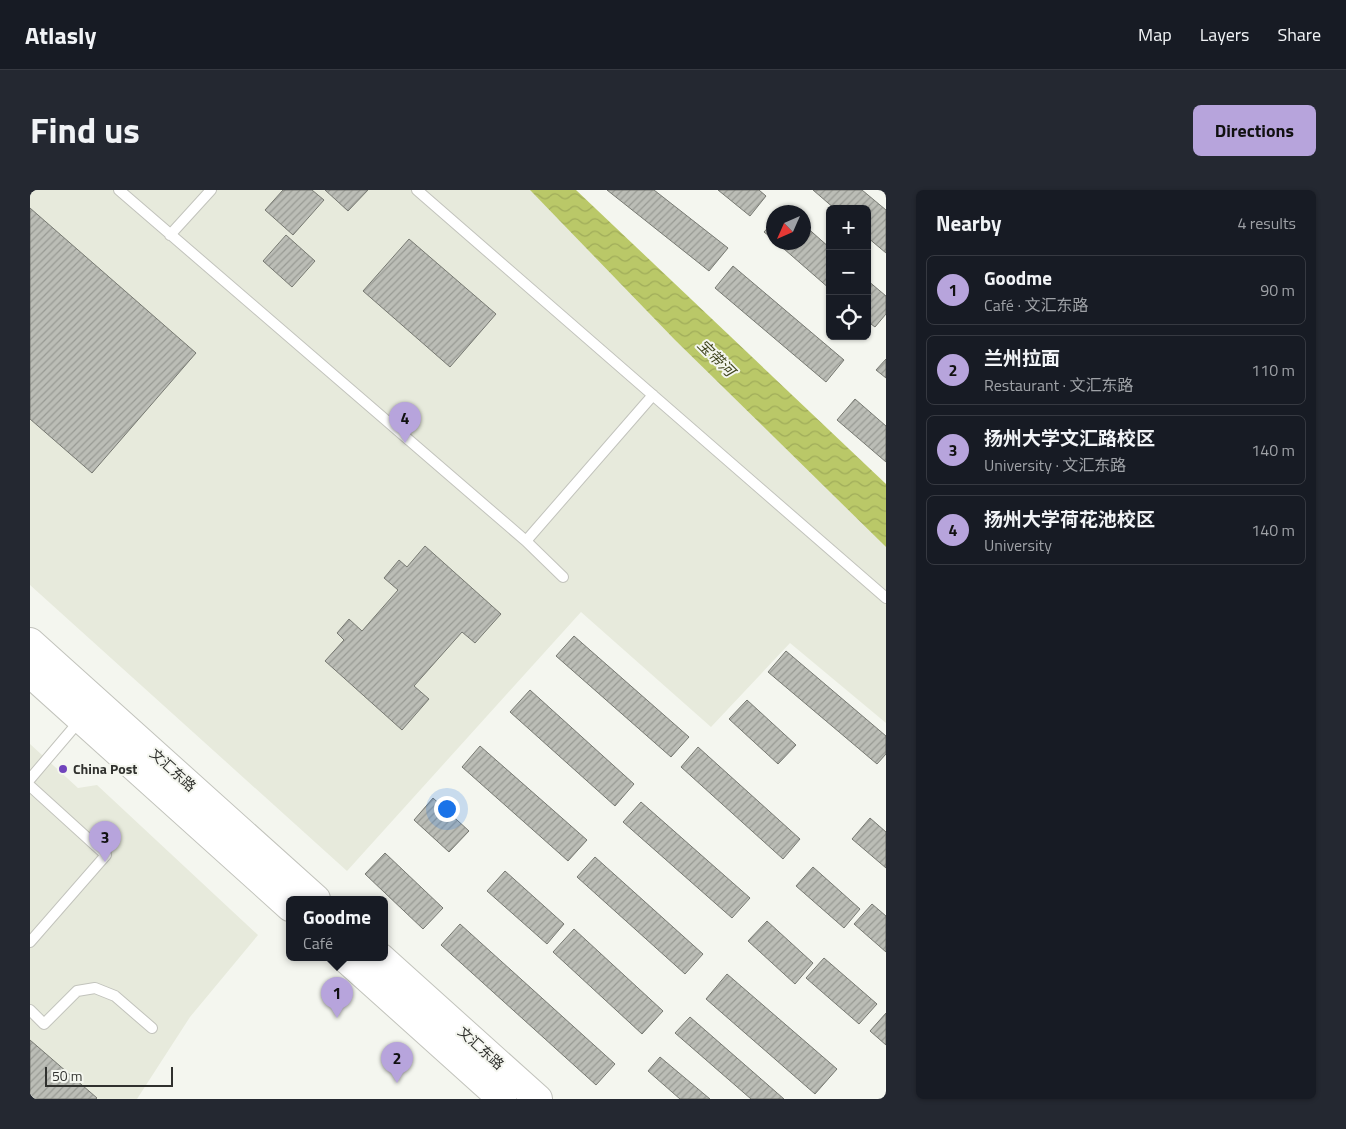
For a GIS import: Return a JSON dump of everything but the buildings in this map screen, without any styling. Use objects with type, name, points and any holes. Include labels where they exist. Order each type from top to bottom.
[{"type":"main road","name":"文汇东路","points":[[30,642],[89,710],[286,903]]},
{"type":"main road","name":"文汇东路","points":[[30,672],[89,710],[312,896]]},
{"type":"main road","name":"文汇东路","points":[[348,961],[502,1099]]},
{"type":"main road","name":"文汇东路","points":[[384,961],[538,1099]]},
{"type":"lane","points":[[119,190],[526,541],[563,577]]},
{"type":"lane","points":[[170,235],[211,190]]},
{"type":"lane","points":[[417,190],[886,598]]},
{"type":"lane","points":[[526,541],[653,395]]},
{"type":"lane","points":[[30,779],[89,710]]},
{"type":"lane","points":[[30,786],[106,854],[30,942]]},
{"type":"lane","points":[[30,1010],[44,1024],[76,991],[95,988],[115,996],[152,1028]]},
{"type":"shaded area","points":[[30,190],[530,190],[675,340],[886,547],[886,723],[790,643],[711,727],[581,612],[347,871],[30,585]]},
{"type":"shaded area","points":[[30,744],[78,788],[97,785],[258,935],[190,1017],[137,1099],[30,1099]]},
{"type":"water","name":"宝带河","points":[[530,190],[576,190],[886,484],[886,547],[675,340]]},
{"type":"place","name":"扬州大学荷花池校区","points":[[405,443]]},
{"type":"place","name":"China Post","points":[[63,769]]},
{"type":"place","name":"扬州大学文汇路校区","points":[[105,862]]},
{"type":"place","name":"Goodme","points":[[337,1018]]},
{"type":"place","name":"兰州拉面","points":[[397,1083]]}]
